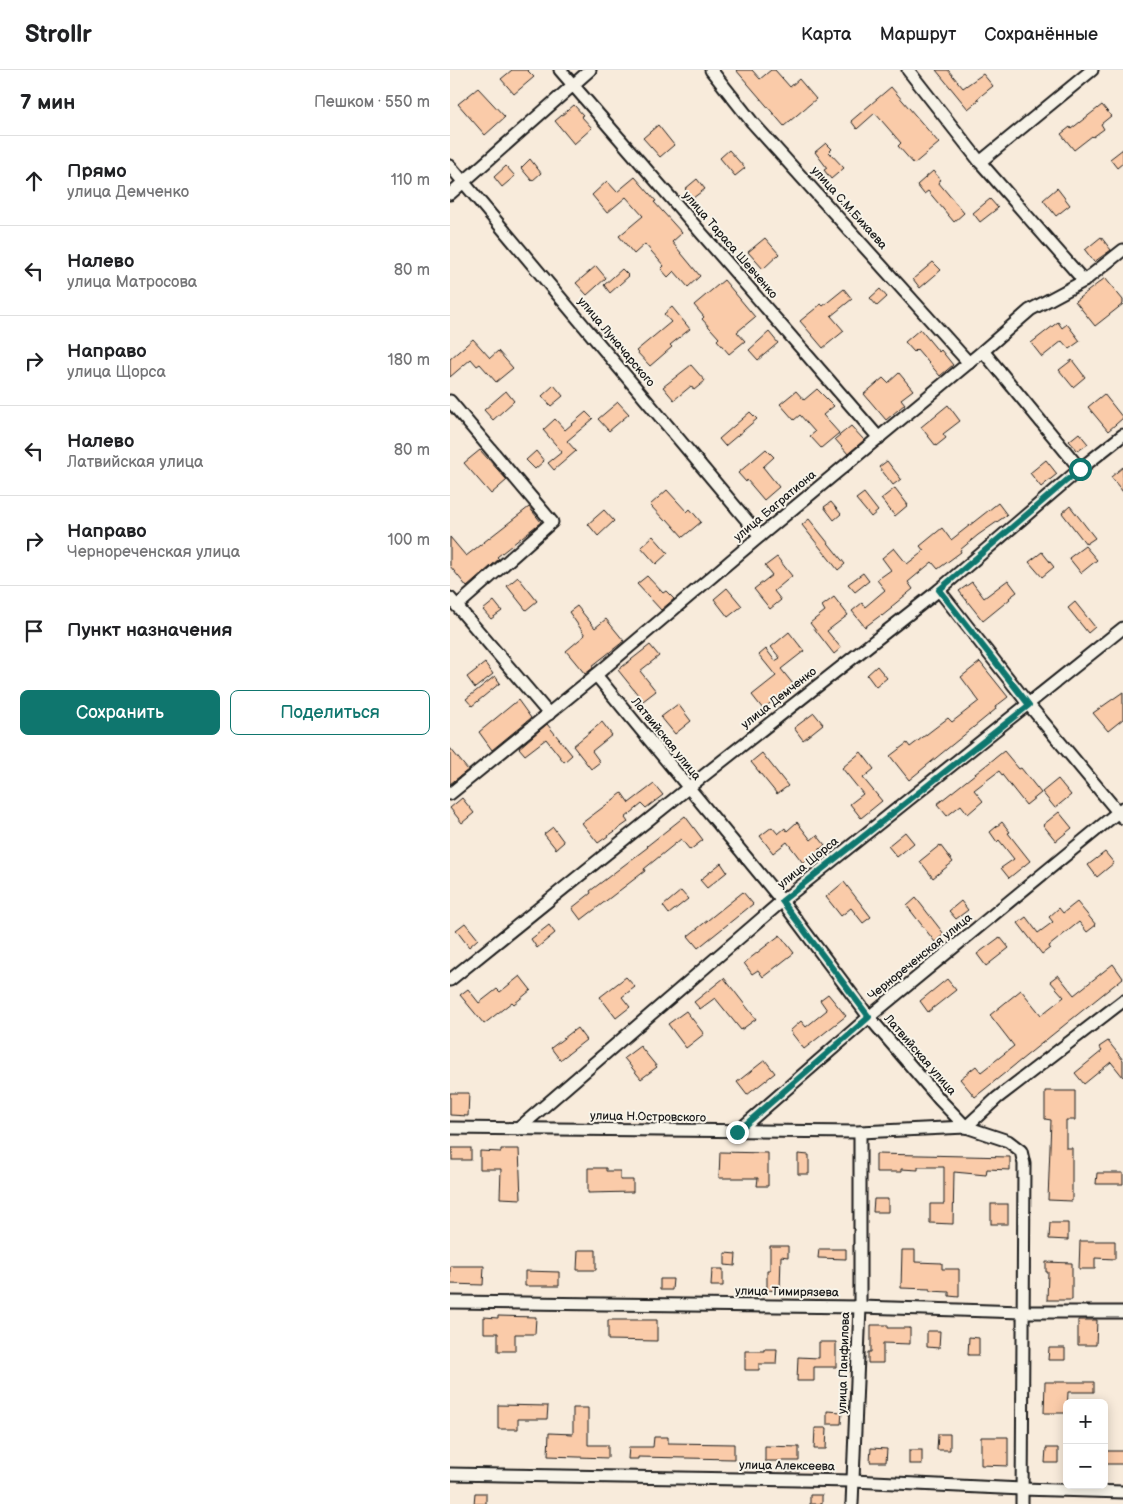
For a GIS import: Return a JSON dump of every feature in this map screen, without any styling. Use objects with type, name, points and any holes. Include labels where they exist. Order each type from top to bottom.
[{"type":"street","name":"улица Тараса Шевченко","points":[[560,70],[879,438]]},
{"type":"street","points":[[450,194],[590,70]]},
{"type":"street","name":"улица С.М.Бихаева","points":[[711,70],[752,122],[969,363]]},
{"type":"street","points":[[908,70],[980,162],[1084,281]]},
{"type":"street","points":[[980,162],[1092,70]]},
{"type":"street","name":"улица Луначарского","points":[[450,166],[760,536]]},
{"type":"street","name":"улица Багратиона","points":[[450,794],[596,675],[760,536],[983,352],[1030,310],[1084,281],[1123,250]]},
{"type":"street","points":[[983,352],[1080,469]]},
{"type":"street","points":[[450,401],[552,522],[453,602],[549,714]]},
{"type":"street","name":"улица Демченко","points":[[450,980],[688,788],[939,590],[1080,469],[1123,435]]},
{"type":"street","points":[[939,590],[1029,705],[1121,812]]},
{"type":"street","name":"улица Щорса","points":[[518,1129],[782,901],[1123,628]]},
{"type":"street","name":"Латвийская улица","points":[[596,675],[782,901],[869,1017],[940,1100],[966,1127],[1008,1141],[1021,1151],[1024,1164],[1022,1504]]},
{"type":"street","name":"Чернореченская улица","points":[[737,1132],[869,1017],[1121,812]]},
{"type":"street","points":[[966,1127],[997,1098],[1123,1001]]},
{"type":"street","name":"улица Н.Островского","points":[[450,1128],[860,1132],[966,1127]]},
{"type":"street","name":"улица Панфилова","points":[[852,1504],[860,1307],[860,1132]]},
{"type":"street","name":"улица Тимирязева","points":[[450,1302],[1123,1312]]},
{"type":"street","name":"улица Алексеева","points":[[450,1474],[853,1481],[1123,1492]]},
{"type":"building","points":[[512,70],[527,70],[534,77],[514,94],[501,79]]},
{"type":"building","points":[[736,70],[752,70],[760,79],[771,70],[775,70],[790,87],[799,79],[816,99],[784,126]]},
{"type":"building","points":[[936,70],[948,70],[963,88],[983,74],[993,86],[968,109]]},
{"type":"building","points":[[891,87],[939,143],[914,164],[898,146],[901,143],[875,113],[857,129],[851,121]]},
{"type":"building","points":[[478,88],[505,117],[485,135],[458,104]]},
{"type":"building","points":[[574,105],[592,128],[574,144],[555,121]]},
{"type":"building","points":[[1102,105],[1111,116],[1101,124],[1104,129],[1074,150],[1061,134],[1070,127],[1071,129]]},
{"type":"building","points":[[658,125],[674,145],[660,157],[643,138]]},
{"type":"building","points":[[826,143],[832,149],[829,152],[844,168],[831,179],[824,170],[827,168],[815,152]]},
{"type":"building","points":[[1123,149],[1123,163],[1117,168],[1110,159]]},
{"type":"building","points":[[729,150],[745,168],[735,176],[720,158]]},
{"type":"building","points":[[530,159],[541,173],[532,181],[521,168]]},
{"type":"building","points":[[506,166],[515,176],[502,187],[494,177]]},
{"type":"building","points":[[933,171],[941,180],[938,182],[964,213],[954,222],[928,191],[924,194],[917,185]]},
{"type":"building","points":[[635,177],[656,201],[654,202],[682,233],[672,242],[700,276],[688,287],[674,271],[668,277],[661,269],[664,266],[645,244],[634,254],[619,236],[643,216],[626,197],[607,213],[592,195],[607,181],[617,192]]},
{"type":"building","points":[[697,179],[705,189],[693,198],[685,189]]},
{"type":"building","points":[[1057,188],[1070,205],[1056,216],[1043,200]]},
{"type":"building","points":[[990,199],[998,208],[980,222],[973,213]]},
{"type":"building","points":[[1101,237],[1111,250],[1094,262],[1085,250]]},
{"type":"building","points":[[765,238],[779,254],[763,269],[748,252]]},
{"type":"building","points":[[933,262],[941,270],[920,288],[913,279]]},
{"type":"building","points":[[596,266],[606,278],[587,295],[576,283]]},
{"type":"building","points":[[622,269],[629,276],[610,293],[604,285]]},
{"type":"building","points":[[1105,278],[1123,300],[1123,304],[1095,326],[1075,301]]},
{"type":"building","points":[[724,280],[755,317],[737,332],[745,341],[729,354],[717,340],[719,338],[702,319],[704,317],[694,305]]},
{"type":"building","points":[[844,289],[852,299],[831,316],[844,331],[823,348],[800,321]]},
{"type":"building","points":[[880,289],[887,297],[877,306],[870,298]]},
{"type":"building","points":[[672,307],[690,329],[670,345],[672,347],[650,366],[636,351],[671,322],[664,314]]},
{"type":"building","points":[[1058,322],[1062,328],[1067,324],[1080,341],[1069,349],[1062,341],[1042,357],[1031,343]]},
{"type":"building","points":[[920,329],[939,352],[941,350],[953,365],[940,376],[917,349],[914,352],[905,342]]},
{"type":"building","points":[[769,332],[778,343],[758,360],[749,350]]},
{"type":"building","points":[[473,339],[490,358],[498,351],[513,368],[496,382],[480,364],[477,366],[471,359],[450,377],[450,359]]},
{"type":"building","points":[[1072,360],[1085,377],[1073,387],[1059,370]]},
{"type":"building","points":[[691,365],[705,381],[694,390],[691,386],[674,400],[663,387]]},
{"type":"building","points":[[899,373],[913,390],[901,399],[905,404],[886,420],[864,394],[883,378],[888,383]]},
{"type":"building","points":[[554,385],[563,396],[551,406],[542,396]]},
{"type":"building","points":[[817,389],[834,406],[823,415],[839,433],[821,448],[810,436],[815,432],[800,415],[794,420],[780,404],[796,391],[804,400]]},
{"type":"building","points":[[506,391],[514,401],[493,420],[484,410]]},
{"type":"building","points":[[1104,394],[1123,418],[1108,431],[1088,407]]},
{"type":"building","points":[[618,402],[629,414],[609,431],[598,419]]},
{"type":"building","points":[[948,405],[960,421],[943,434],[946,438],[936,446],[921,427]]},
{"type":"building","points":[[586,412],[593,419],[567,441],[576,451],[554,470],[548,463],[562,452],[543,430],[555,419],[565,430]]},
{"type":"building","points":[[750,412],[757,419],[725,446],[719,439]]},
{"type":"building","points":[[851,426],[864,440],[848,454],[835,439]]},
{"type":"building","points":[[1079,433],[1088,444],[1078,451],[1069,441]]},
{"type":"building","points":[[766,449],[774,457],[763,467],[779,487],[764,500],[747,480],[746,482],[738,473]]},
{"type":"building","points":[[480,450],[507,480],[491,494],[464,463]]},
{"type":"building","points":[[536,451],[544,461],[535,469],[526,460]]},
{"type":"building","points":[[1046,460],[1057,474],[1041,487],[1030,473]]},
{"type":"building","points":[[887,461],[901,479],[893,485],[879,467]]},
{"type":"building","points":[[1123,467],[1123,492],[1111,477]]},
{"type":"building","points":[[895,488],[908,505],[895,516],[881,499]]},
{"type":"building","points":[[667,490],[687,512],[690,509],[701,522],[683,537],[667,519],[665,521],[650,505]]},
{"type":"building","points":[[864,493],[878,511],[871,517],[856,499]]},
{"type":"building","points":[[831,502],[841,514],[834,520],[824,507]]},
{"type":"building","points":[[998,503],[1007,515],[978,535],[960,550],[961,552],[938,569],[932,562],[908,582],[913,589],[882,616],[865,627],[852,611],[862,603],[865,607],[885,590],[877,580],[891,570],[882,558],[894,548],[907,564],[924,551],[920,546],[942,528],[951,540]]},
{"type":"building","points":[[1070,506],[1095,538],[1086,544],[1062,513]]},
{"type":"building","points":[[529,507],[541,522],[497,557],[499,559],[467,587],[450,566],[450,537],[466,556]]},
{"type":"building","points":[[604,510],[614,521],[598,536],[588,524]]},
{"type":"building","points":[[809,519],[845,564],[838,570],[802,525]]},
{"type":"building","points":[[653,536],[668,553],[656,564],[641,547]]},
{"type":"building","points":[[1085,546],[1097,560],[1081,573],[1069,558]]},
{"type":"building","points":[[1042,552],[1054,567],[1042,577],[1029,562]]},
{"type":"building","points":[[777,557],[792,576],[774,591],[781,600],[770,609],[754,589],[772,575],[765,566]]},
{"type":"building","points":[[863,573],[869,581],[855,592],[848,584]]},
{"type":"building","points":[[647,576],[663,593],[666,591],[674,599],[661,610],[637,584]]},
{"type":"building","points":[[518,577],[537,601],[526,610],[507,586]]},
{"type":"building","points":[[1008,580],[1017,592],[983,621],[959,591],[972,582],[984,598]]},
{"type":"building","points":[[727,588],[742,606],[728,617],[714,599]]},
{"type":"building","points":[[834,597],[848,615],[827,631],[841,648],[834,654],[810,623],[825,611],[822,606]]},
{"type":"building","points":[[494,601],[502,611],[491,619],[483,610]]},
{"type":"building","points":[[1075,602],[1095,627],[1088,633],[1068,608]]},
{"type":"building","points":[[577,606],[595,628],[606,619],[624,641],[592,666],[593,668],[585,674],[566,651],[585,635],[569,612]]},
{"type":"building","points":[[789,632],[804,651],[781,669],[793,684],[763,709],[752,695],[776,676],[759,655],[766,649],[775,661],[780,658],[771,647]]},
{"type":"building","points":[[650,645],[659,656],[640,671],[656,691],[643,701],[618,670]]},
{"type":"building","points":[[980,662],[1008,697],[909,780],[890,756],[907,743],[910,747],[948,718],[952,722],[979,701],[961,677]]},
{"type":"building","points":[[485,663],[493,674],[475,688],[467,677]]},
{"type":"building","points":[[877,666],[887,678],[876,687],[867,675]]},
{"type":"building","points":[[495,676],[500,683],[472,706],[466,699]]},
{"type":"building","points":[[1123,692],[1123,719],[1108,731],[1093,713]]},
{"type":"building","points":[[518,700],[531,718],[492,750],[479,732]]},
{"type":"building","points":[[678,704],[691,721],[675,734],[661,717]]},
{"type":"building","points":[[814,713],[823,724],[803,740],[794,728]]},
{"type":"building","points":[[602,722],[612,735],[592,751],[600,762],[591,769],[573,746]]},
{"type":"building","points":[[547,724],[572,755],[564,762],[546,739],[525,755],[519,748]]},
{"type":"building","points":[[450,748],[468,770],[450,784]]},
{"type":"building","points":[[1004,751],[1019,769],[1021,768],[1041,793],[1026,805],[999,771],[974,790],[983,801],[968,814],[961,805],[947,816],[937,804]]},
{"type":"building","points":[[861,752],[874,769],[863,778],[882,801],[861,818],[850,804],[863,794],[842,768]]},
{"type":"building","points":[[762,753],[788,786],[777,794],[751,762]]},
{"type":"building","points":[[1058,779],[1071,795],[1055,808],[1042,792]]},
{"type":"building","points":[[654,784],[663,795],[646,808],[642,804],[625,818],[628,822],[598,843],[582,823],[622,793],[629,803]]},
{"type":"building","points":[[462,798],[474,813],[462,823],[450,808]]},
{"type":"building","points":[[1059,812],[1072,828],[1056,841],[1043,825]]},
{"type":"building","points":[[685,816],[703,840],[690,850],[681,839],[644,869],[645,871],[581,920],[572,908],[591,893],[590,891]]},
{"type":"building","points":[[797,822],[811,840],[817,835],[825,845],[803,863],[787,842],[773,853],[760,836],[772,827],[778,834],[785,828],[787,831]]},
{"type":"building","points":[[1002,822],[1010,832],[1008,833],[1030,861],[1009,878],[1001,868],[1014,859],[990,832]]},
{"type":"building","points":[[553,827],[564,842],[556,849],[544,834]]},
{"type":"building","points":[[905,832],[914,843],[897,857],[888,846]]},
{"type":"building","points":[[940,845],[953,862],[933,878],[920,861]]},
{"type":"building","points":[[1105,852],[1114,863],[1097,877],[1088,865]]},
{"type":"building","points":[[721,863],[727,872],[707,888],[700,880]]},
{"type":"building","points":[[844,882],[871,917],[863,923],[851,908],[841,916],[826,897]]},
{"type":"building","points":[[681,891],[688,899],[669,914],[663,906]]},
{"type":"building","points":[[743,892],[753,904],[698,948],[688,936]]},
{"type":"building","points":[[916,898],[944,934],[935,942],[907,906]]},
{"type":"building","points":[[961,901],[968,910],[956,919],[949,911]]},
{"type":"building","points":[[1077,902],[1096,925],[1087,932],[1079,922],[1042,954],[1018,923],[1026,917],[1038,933],[1053,922],[1049,917],[1059,908],[1063,913]]},
{"type":"building","points":[[465,923],[478,939],[469,947],[456,930]]},
{"type":"building","points":[[549,925],[555,933],[537,948],[531,939]]},
{"type":"building","points":[[780,935],[794,953],[763,977],[758,970],[752,974],[744,963]]},
{"type":"building","points":[[1000,937],[1009,948],[986,966],[977,954]]},
{"type":"building","points":[[1113,964],[1123,978],[975,1097],[960,1079],[976,1066],[981,1072],[1014,1046],[990,1015],[1021,990],[1041,1015],[1064,997],[1050,981],[1058,975],[1074,995]]},
{"type":"building","points":[[520,976],[531,990],[484,1024],[460,995],[468,989],[479,1003],[497,989],[500,992]]},
{"type":"building","points":[[626,977],[635,987],[622,997],[630,1007],[616,1018],[600,997]]},
{"type":"building","points":[[724,978],[756,1019],[741,1030],[715,998],[700,1009],[694,1002]]},
{"type":"building","points":[[947,979],[956,990],[928,1012],[920,1001]]},
{"type":"building","points":[[828,994],[846,1016],[804,1049],[790,1031],[801,1021],[806,1027],[827,1010],[820,1000]]},
{"type":"building","points":[[686,1011],[704,1034],[686,1048],[668,1024]]},
{"type":"building","points":[[577,1028],[586,1040],[560,1060],[551,1048]]},
{"type":"building","points":[[1108,1041],[1123,1060],[1123,1077],[1111,1062],[1084,1084],[1075,1073],[1102,1051],[1099,1047]]},
{"type":"building","points":[[640,1046],[657,1067],[641,1079],[624,1058]]},
{"type":"building","points":[[765,1060],[775,1073],[747,1095],[737,1082]]},
{"type":"building","points":[[1045,1091],[1075,1091],[1075,1120],[1066,1120],[1066,1148],[1072,1148],[1072,1201],[1048,1200],[1051,1120],[1045,1119]]},
{"type":"building","points":[[450,1093],[469,1093],[468,1116],[450,1115]]},
{"type":"building","points":[[452,1148],[471,1148],[471,1160],[452,1160]]},
{"type":"building","points":[[501,1149],[519,1149],[521,1199],[500,1198],[501,1169],[480,1169],[480,1151],[501,1152]]},
{"type":"building","points":[[720,1152],[768,1153],[768,1186],[757,1186],[758,1178],[719,1178]]},
{"type":"building","points":[[798,1154],[809,1155],[809,1174],[798,1174]]},
{"type":"building","points":[[876,1154],[1010,1157],[1010,1170],[987,1169],[986,1175],[954,1172],[953,1224],[930,1223],[930,1204],[944,1204],[944,1167],[918,1167],[918,1170],[901,1169],[901,1172],[876,1172]]},
{"type":"building","points":[[588,1168],[606,1168],[606,1171],[620,1171],[620,1180],[633,1180],[633,1192],[588,1193]]},
{"type":"building","points":[[1097,1173],[1123,1173],[1123,1184],[1096,1184]]},
{"type":"building","points":[[874,1199],[888,1199],[888,1212],[873,1212]]},
{"type":"building","points":[[991,1204],[1008,1204],[1008,1224],[991,1224]]},
{"type":"building","points":[[1050,1223],[1068,1223],[1068,1240],[1049,1239]]},
{"type":"building","points":[[1080,1241],[1115,1241],[1115,1259],[1095,1258],[1095,1269],[1079,1269]]},
{"type":"building","points":[[770,1246],[788,1246],[788,1257],[781,1256],[780,1291],[767,1290],[767,1270],[770,1270]]},
{"type":"building","points":[[819,1249],[846,1249],[846,1259],[818,1258]]},
{"type":"building","points":[[578,1250],[596,1250],[596,1270],[577,1270]]},
{"type":"building","points":[[902,1250],[915,1250],[915,1262],[942,1263],[942,1269],[959,1269],[959,1297],[949,1296],[949,1292],[930,1291],[930,1289],[901,1288]]},
{"type":"building","points":[[725,1253],[736,1254],[735,1266],[725,1265]]},
{"type":"building","points":[[1046,1262],[1072,1263],[1072,1300],[1047,1300],[1048,1272],[1046,1272]]},
{"type":"building","points":[[450,1266],[484,1266],[483,1285],[450,1284]]},
{"type":"building","points":[[712,1269],[723,1269],[723,1286],[711,1286]]},
{"type":"building","points":[[525,1271],[559,1272],[559,1286],[525,1286]]},
{"type":"building","points":[[660,1279],[673,1279],[672,1290],[660,1290]]},
{"type":"building","points":[[498,1316],[536,1317],[535,1334],[515,1334],[515,1351],[498,1351],[498,1333],[484,1333],[484,1317],[498,1318]]},
{"type":"building","points":[[608,1320],[657,1320],[657,1341],[608,1340]]},
{"type":"building","points":[[1078,1320],[1097,1320],[1096,1345],[1078,1345]]},
{"type":"building","points":[[871,1325],[888,1325],[888,1328],[910,1328],[910,1344],[883,1343],[883,1363],[868,1363],[868,1352],[871,1352]]},
{"type":"building","points":[[927,1331],[940,1331],[939,1348],[927,1347]]},
{"type":"building","points":[[969,1337],[979,1338],[979,1355],[968,1355]]},
{"type":"building","points":[[819,1342],[836,1342],[836,1367],[814,1367],[814,1381],[797,1381],[798,1357],[819,1358]]},
{"type":"building","points":[[1049,1348],[1065,1348],[1065,1360],[1048,1360]]},
{"type":"building","points":[[764,1349],[777,1349],[776,1364],[759,1364],[759,1370],[745,1370],[745,1351],[764,1351]]},
{"type":"building","points":[[1045,1382],[1094,1382],[1094,1392],[1068,1392],[1068,1399],[1063,1399],[1063,1413],[1044,1413]]},
{"type":"building","points":[[498,1405],[548,1406],[547,1419],[518,1419],[518,1429],[498,1429]]},
{"type":"building","points":[[573,1408],[588,1408],[588,1445],[608,1445],[608,1458],[548,1456],[549,1433],[573,1434]]},
{"type":"building","points":[[827,1411],[842,1412],[841,1424],[827,1424]]},
{"type":"building","points":[[815,1428],[827,1428],[826,1449],[814,1449]]},
{"type":"building","points":[[938,1434],[950,1434],[950,1450],[937,1450]]},
{"type":"building","points":[[654,1437],[668,1437],[668,1443],[734,1444],[734,1459],[638,1457],[638,1459],[628,1459],[629,1447],[653,1447]]},
{"type":"building","points":[[981,1437],[1008,1437],[1008,1466],[981,1465]]},
{"type":"building","points":[[765,1446],[799,1447],[799,1461],[765,1461]]},
{"type":"building","points":[[871,1448],[887,1449],[886,1462],[870,1462]]},
{"type":"building","points":[[1046,1448],[1058,1448],[1058,1463],[1045,1463]]},
{"type":"building","points":[[909,1450],[922,1450],[922,1464],[909,1464]]},
{"type":"building","points":[[1108,1451],[1123,1451],[1123,1464],[1108,1464]]},
{"type":"building","points":[[475,1493],[486,1493],[486,1504],[474,1504]]},
{"type":"building","points":[[810,1495],[822,1495],[822,1504],[810,1504]]},
{"type":"route","points":[[737,1132],[869,1017],[782,901],[1029,705],[939,590],[1080,469]]}]
